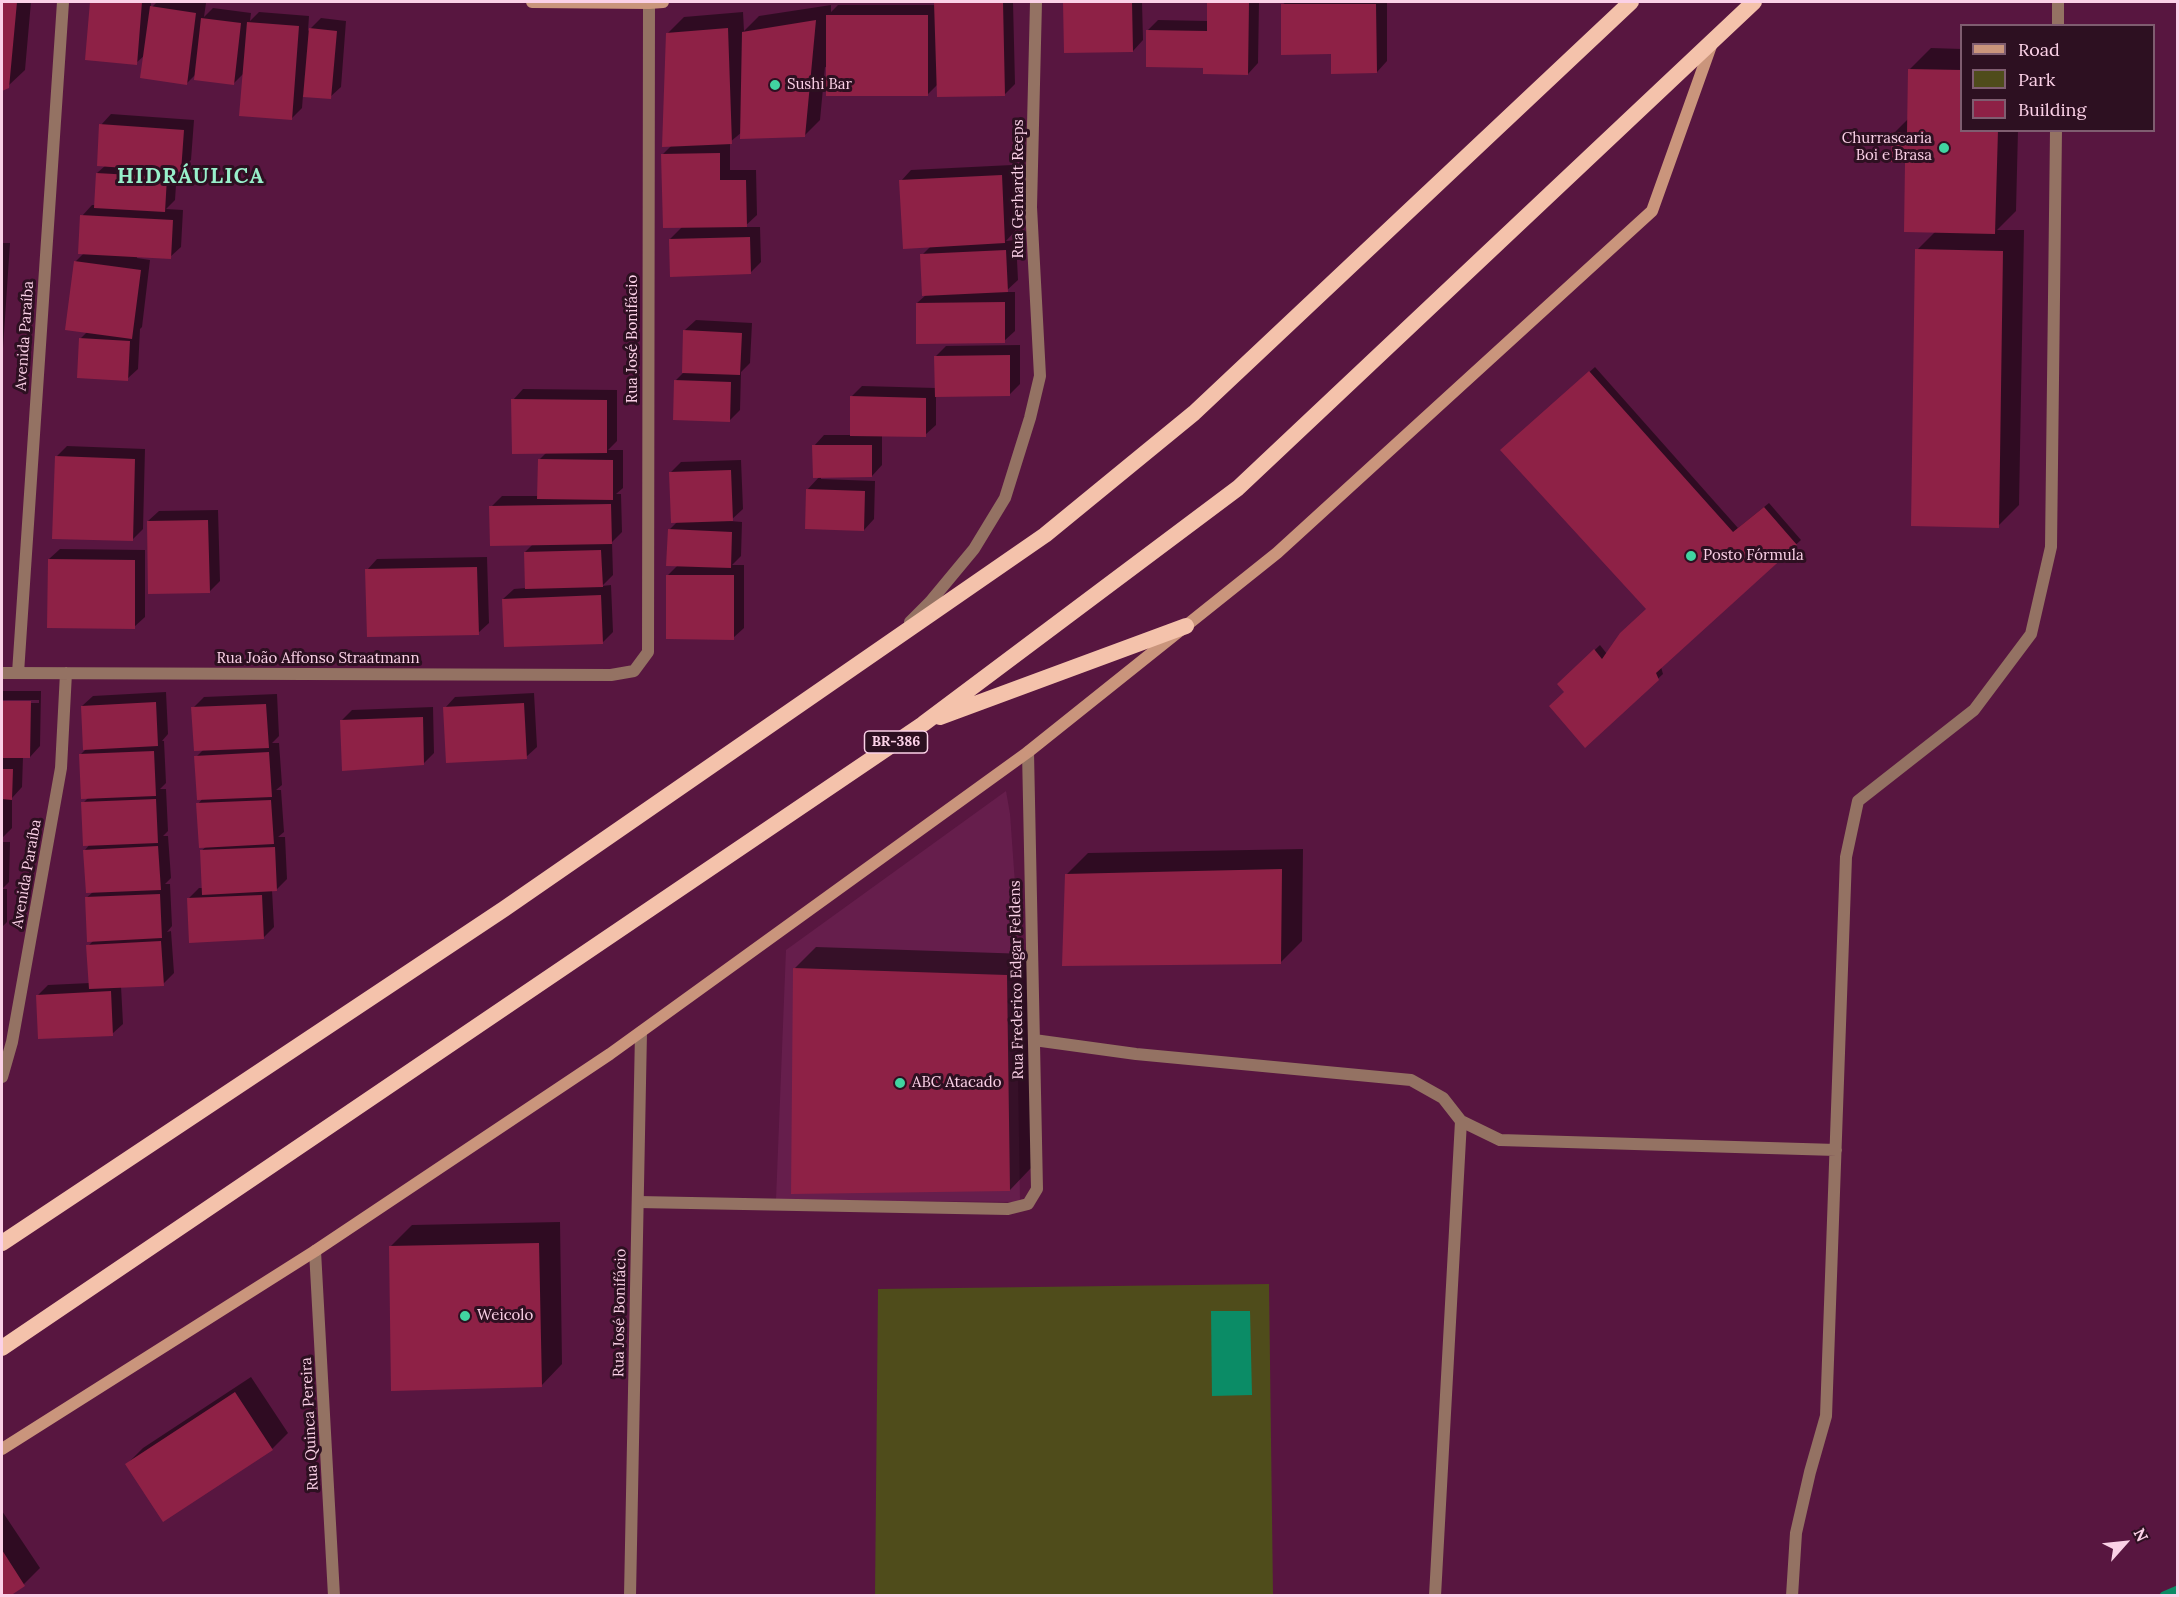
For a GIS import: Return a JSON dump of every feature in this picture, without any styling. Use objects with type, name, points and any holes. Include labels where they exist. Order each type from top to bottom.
[{"type":"highway","points":[[2,1243],[504,909],[1045,535],[1194,413],[1631,2]]},
{"type":"highway","name":"BR-386","points":[[2,1348],[923,724],[1238,488],[1754,2]]},
{"type":"highway","points":[[923,724],[1186,627]]},
{"type":"main road","points":[[532,2],[663,2]]},
{"type":"main road","points":[[2,1449],[315,1251],[641,1032],[1028,752],[1277,553],[1652,211],[1714,39]]},
{"type":"street","name":"Avenida Paraíba","points":[[18,673],[63,2]]},
{"type":"street","name":"Rua Gerhardt Reeps","points":[[886,645],[930,602],[974,549],[1005,498],[1030,418],[1040,376],[1031,207],[1036,2]]},
{"type":"street","points":[[2058,2],[2058,24]]},
{"type":"street","name":"Rua José Bonifácio","points":[[634,671],[648,652],[649,3]]},
{"type":"street","points":[[1792,1596],[1796,1533],[1826,1416],[1846,857],[1858,801],[1974,710],[2031,634],[2051,547],[2056,132]]},
{"type":"street","name":"Rua João Affonso Straatmann","points":[[2,673],[611,675],[634,671]]},
{"type":"street","name":"Avenida Paraíba","points":[[2,1077],[12,1042],[61,768],[66,673]]},
{"type":"street","name":"Rua Frederico Edgar Feldens","points":[[638,1202],[1008,1209],[1028,1204],[1037,1189],[1028,752]]},
{"type":"street","name":"Rua José Bonifácio","points":[[630,1596],[641,1032]]},
{"type":"street","points":[[1034,1040],[1136,1054],[1411,1080],[1443,1098],[1461,1121],[1500,1140],[1836,1150]]},
{"type":"street","points":[[1435,1596],[1461,1121]]},
{"type":"street","name":"Rua Quinca Pereira","points":[[315,1251],[334,1596]]},
{"type":"shaded area","name":"ABC Atacado","points":[[1006,791],[1015,884],[1020,1202],[776,1200],[786,950]]},
{"type":"shaded area","points":[[1211,1311],[1250,1311],[1252,1395],[1212,1396]]},
{"type":"green space","points":[[1269,1284],[1273,1595],[875,1596],[878,1289]]},
{"type":"building","points":[[2,2],[17,2],[9,88],[2,91]]},
{"type":"building","points":[[90,2],[142,2],[137,65],[85,60]]},
{"type":"building","points":[[934,2],[1003,2],[1005,96],[937,97]]},
{"type":"building","points":[[1063,2],[1132,2],[1133,52],[1064,53]]},
{"type":"building","points":[[1207,2],[1249,2],[1248,75],[1203,74],[1203,68],[1146,67],[1146,30],[1207,31]]},
{"type":"building","points":[[1281,4],[1376,4],[1377,73],[1331,74],[1331,54],[1281,55]]},
{"type":"building","points":[[150,6],[196,13],[187,85],[140,78]]},
{"type":"building","points":[[826,15],[928,15],[928,96],[826,96]]},
{"type":"building","points":[[201,18],[241,23],[234,85],[194,80]]},
{"type":"building","name":"Sushi Bar","points":[[816,20],[805,137],[740,139],[742,32]]},
{"type":"building","points":[[247,22],[299,26],[292,120],[239,116]]},
{"type":"building","points":[[309,28],[337,31],[331,99],[303,97]]},
{"type":"building","points":[[728,28],[732,144],[662,147],[666,33]]},
{"type":"building","name":"Churrascaria Boi e Brasa","points":[[1908,69],[1960,70],[1960,132],[1998,132],[1995,234],[1904,232],[1905,163],[1891,162],[1892,132],[1907,133]]},
{"type":"building","points":[[99,124],[184,130],[181,172],[97,166]]},
{"type":"building","points":[[720,153],[720,180],[746,180],[747,227],[663,228],[661,154]]},
{"type":"building","points":[[96,173],[167,177],[165,212],[94,208]]},
{"type":"building","points":[[1002,175],[1005,243],[903,249],[899,180]]},
{"type":"building","points":[[80,215],[173,220],[171,259],[78,254]]},
{"type":"building","points":[[750,237],[751,274],[670,277],[669,239]]},
{"type":"building","points":[[1915,249],[2003,251],[1999,528],[1911,526]]},
{"type":"building","points":[[1006,250],[1008,292],[922,296],[920,254]]},
{"type":"building","points":[[74,261],[141,270],[132,339],[65,330]]},
{"type":"building","points":[[1005,302],[1005,343],[916,344],[916,303]]},
{"type":"building","points":[[683,330],[742,333],[740,375],[682,373]]},
{"type":"building","points":[[79,338],[130,341],[128,381],[77,378]]},
{"type":"building","points":[[1010,355],[1010,396],[935,397],[934,356]]},
{"type":"building","name":"Posto Fórmula","points":[[1589,371],[1733,532],[1764,507],[1797,545],[1656,673],[1659,680],[1585,748],[1549,706],[1564,692],[1557,684],[1594,649],[1602,659],[1620,633],[1646,609],[1500,450]]},
{"type":"building","points":[[674,380],[731,382],[730,422],[673,420]]},
{"type":"building","points":[[850,396],[926,398],[926,437],[850,436]]},
{"type":"building","points":[[511,399],[607,400],[607,453],[512,454]]},
{"type":"building","points":[[812,445],[872,445],[872,477],[813,478]]},
{"type":"building","points":[[55,456],[135,459],[133,541],[52,539]]},
{"type":"building","points":[[538,459],[613,460],[613,500],[537,499]]},
{"type":"building","points":[[731,470],[733,521],[671,523],[669,472]]},
{"type":"building","points":[[806,489],[865,491],[864,531],[805,529]]},
{"type":"building","points":[[611,504],[612,544],[490,546],[489,506]]},
{"type":"building","points":[[208,520],[210,593],[148,594],[147,521]]},
{"type":"building","points":[[668,529],[732,532],[731,568],[666,566]]},
{"type":"building","points":[[601,550],[603,587],[525,589],[524,552]]},
{"type":"building","points":[[48,559],[135,560],[135,629],[47,628]]},
{"type":"building","points":[[477,567],[479,635],[367,637],[365,569]]},
{"type":"building","points":[[666,575],[734,575],[734,640],[666,639]]},
{"type":"building","points":[[601,595],[603,644],[504,647],[502,599]]},
{"type":"building","points":[[2,701],[31,701],[30,758],[2,758]]},
{"type":"building","points":[[156,702],[158,746],[83,750],[81,706]]},
{"type":"building","points":[[524,703],[527,759],[446,763],[443,707]]},
{"type":"building","points":[[266,704],[269,748],[194,751],[191,707]]},
{"type":"building","points":[[423,717],[424,765],[342,771],[340,720]]},
{"type":"building","points":[[154,751],[156,796],[81,799],[79,754]]},
{"type":"building","points":[[269,752],[272,797],[197,800],[194,756]]},
{"type":"building","points":[[2,769],[13,769],[12,800],[2,799]]},
{"type":"building","points":[[156,799],[158,843],[83,846],[81,802]]},
{"type":"building","points":[[271,800],[274,844],[199,848],[196,803]]},
{"type":"building","points":[[158,846],[161,890],[86,893],[83,850]]},
{"type":"building","points":[[275,847],[277,891],[202,895],[200,850]]},
{"type":"building","points":[[1282,869],[1281,964],[1062,966],[1065,874]]},
{"type":"building","points":[[160,894],[162,938],[87,942],[85,897]]},
{"type":"building","points":[[262,895],[264,939],[189,943],[187,898]]},
{"type":"building","points":[[161,941],[164,986],[89,989],[86,945]]},
{"type":"building","name":"ABC Atacado","points":[[793,968],[1007,975],[1010,1191],[791,1194]]},
{"type":"building","points":[[111,991],[113,1036],[38,1039],[36,995]]},
{"type":"building","name":"Weicolo","points":[[539,1243],[542,1387],[391,1391],[389,1246]]},
{"type":"building","points":[[235,1392],[273,1450],[163,1522],[125,1464]]},
{"type":"building","points":[[2,1550],[25,1586],[10,1596],[2,1596]]},
{"type":"waterway","points":[[2164,1596],[2178,1590]]},
{"type":"place","name":"Sushi Bar","points":[[775,85]]},
{"type":"place","name":"Churrascaria Boi e Brasa","points":[[1944,148]]},
{"type":"place","name":"Posto Fórmula","points":[[1691,556]]},
{"type":"place","name":"ABC Atacado","points":[[900,1083]]},
{"type":"place","name":"Weicolo","points":[[465,1316]]},
{"type":"district","name":"HIDRÁULICA","points":[[191,177]]}]
